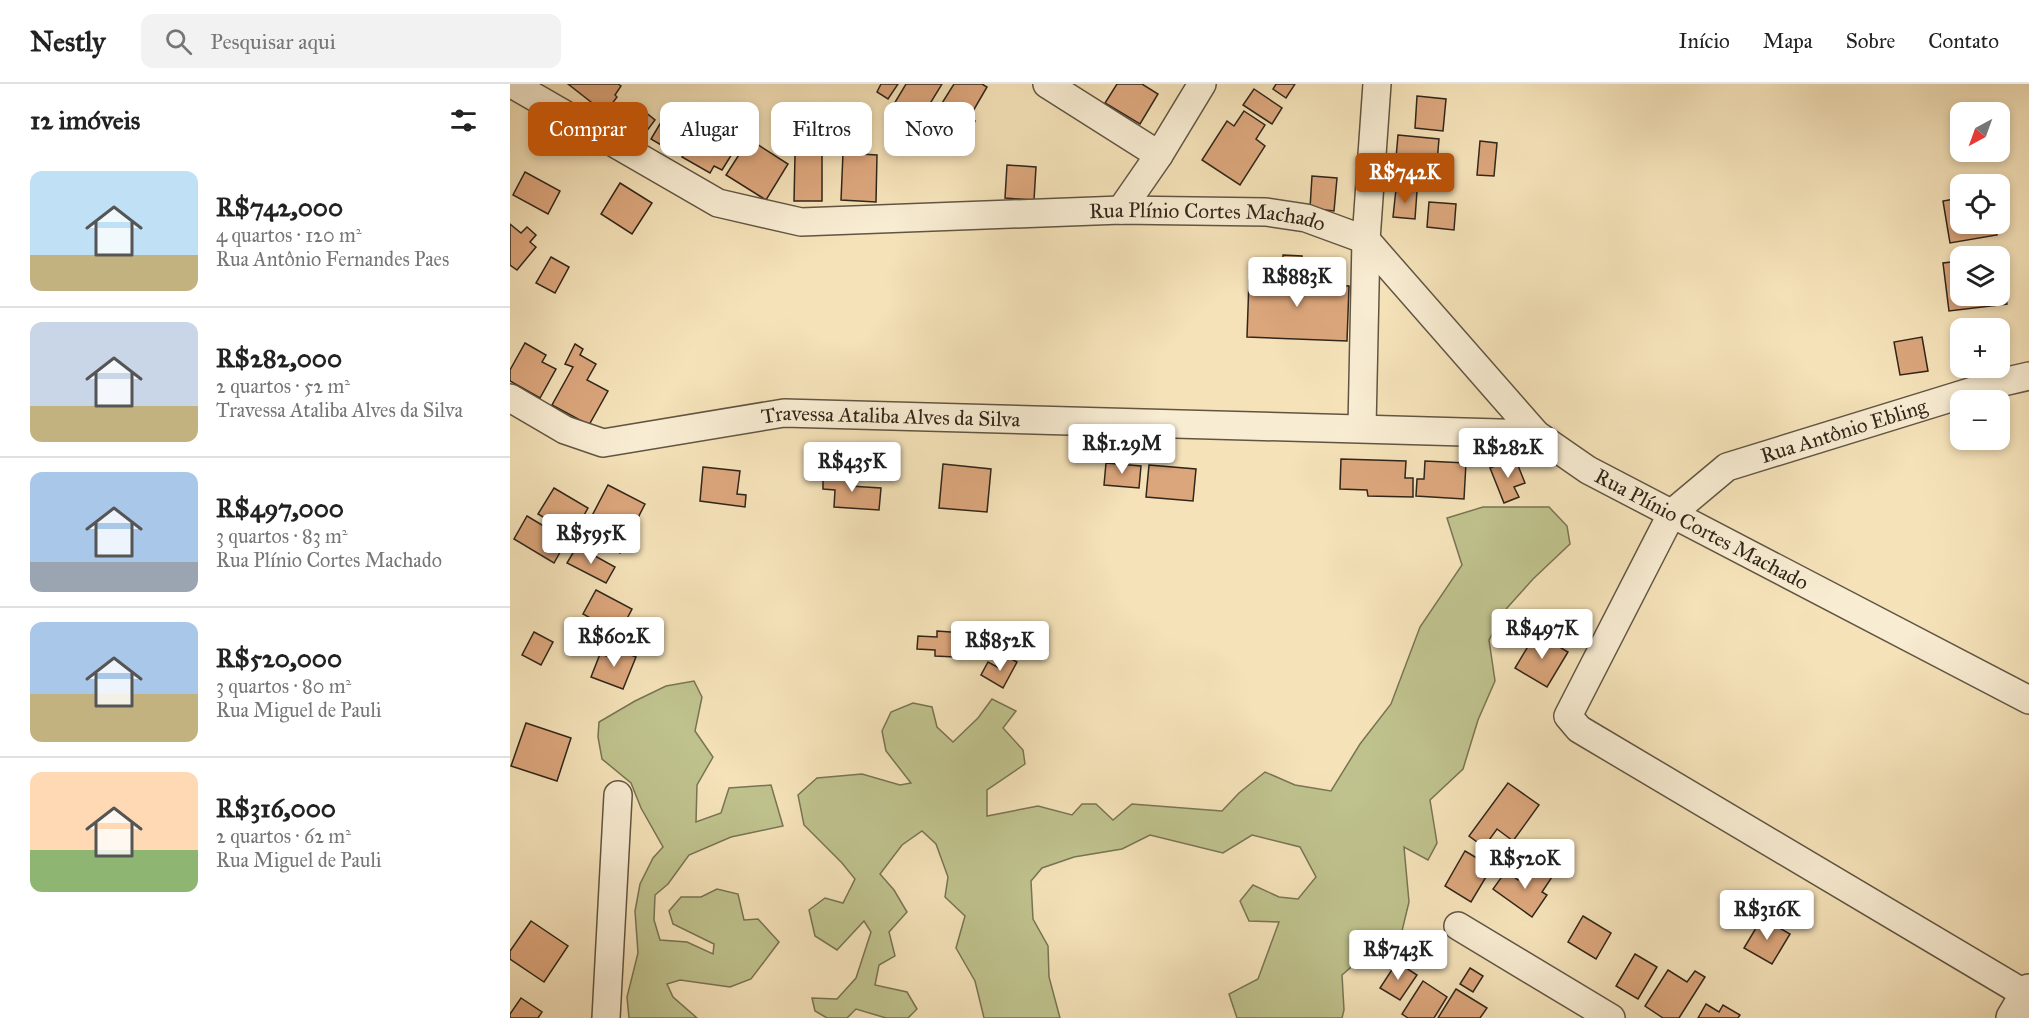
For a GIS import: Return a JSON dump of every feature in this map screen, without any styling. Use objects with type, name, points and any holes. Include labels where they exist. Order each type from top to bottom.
[{"type":"street","name":"Rua Plínio Cortes Machado","points":[[512,84],[718,203],[801,222],[1121,210],[1266,212],[1306,218],[1366,240],[1536,434],[1588,470],[2029,700]]},
{"type":"street","points":[[1047,84],[1159,155]]},
{"type":"street","points":[[1121,210],[1159,155],[1202,84]]},
{"type":"street","points":[[1362,428],[1366,240],[1377,84]]},
{"type":"street","name":"Rua Antônio Ebling","points":[[1672,513],[1727,467],[1999,383],[2029,376]]},
{"type":"street","name":"Travessa Ataliba Alves da Silva","points":[[510,398],[565,430],[603,443],[784,413],[1536,434]]},
{"type":"street","points":[[1672,513],[1568,716],[1579,729],[2023,1001]]},
{"type":"street","points":[[606,1018],[618,795]]},
{"type":"street","points":[[1458,926],[1611,1018]]},
{"type":"green space","points":[[1483,507],[1549,507],[1567,526],[1570,544],[1533,579],[1507,608],[1489,640],[1495,681],[1478,720],[1463,769],[1430,800],[1437,843],[1428,860],[1404,847],[1409,902],[1401,935],[1370,953],[1342,975],[1344,1010],[1342,1018],[1237,1018],[1229,994],[1258,979],[1279,922],[1249,921],[1240,901],[1253,885],[1279,897],[1298,899],[1316,877],[1300,847],[1252,835],[1223,853],[1150,835],[1122,849],[1074,857],[1042,868],[1031,881],[1033,919],[1048,946],[1049,977],[1060,1018],[984,1018],[975,981],[956,948],[965,916],[945,897],[948,877],[936,844],[922,831],[902,845],[880,874],[894,890],[907,912],[889,932],[895,956],[879,965],[875,985],[907,992],[917,1009],[908,1018],[886,1018],[856,1009],[847,1018],[827,1018],[815,1011],[812,998],[837,999],[856,978],[871,932],[864,921],[837,950],[815,936],[809,910],[825,898],[843,903],[855,879],[804,825],[798,795],[817,778],[862,774],[900,785],[911,783],[886,751],[882,731],[891,712],[913,703],[932,707],[937,727],[953,742],[978,718],[992,699],[1016,711],[1003,728],[1023,750],[1025,764],[987,790],[987,816],[1038,806],[1072,815],[1082,804],[1096,804],[1113,820],[1132,804],[1222,811],[1239,793],[1265,772],[1295,785],[1331,791],[1360,744],[1391,704],[1420,627],[1462,565],[1447,518]]},
{"type":"green space","points":[[694,681],[702,697],[695,731],[713,757],[697,785],[696,822],[721,813],[729,788],[771,785],[783,826],[731,837],[689,855],[668,884],[655,895],[654,920],[660,940],[687,942],[713,954],[714,944],[673,924],[669,911],[681,897],[701,897],[717,889],[738,894],[744,920],[758,919],[779,942],[751,979],[730,987],[680,980],[667,984],[673,997],[697,1018],[629,1018],[627,997],[638,953],[635,911],[640,884],[653,858],[663,847],[641,808],[631,783],[602,759],[598,737],[599,722],[666,686]]},
{"type":"building","points":[[568,84],[618,84],[621,86],[613,102],[591,102]]},
{"type":"building","points":[[881,84],[898,84],[888,99],[877,92]]},
{"type":"building","points":[[906,84],[942,84],[931,102],[895,102]]},
{"type":"building","points":[[954,84],[982,84],[987,87],[975,108],[975,102],[943,102]]},
{"type":"building","points":[[1117,84],[1142,84],[1158,94],[1140,124],[1105,103]]},
{"type":"building","points":[[1276,84],[1295,84],[1286,98],[1273,89]]},
{"type":"building","points":[[1254,89],[1282,108],[1272,124],[1243,105]]},
{"type":"building","points":[[1417,96],[1446,99],[1443,131],[1415,128]]},
{"type":"building","points":[[1244,111],[1265,125],[1256,139],[1265,146],[1240,185],[1202,160],[1227,121],[1234,126]]},
{"type":"building","points":[[648,114],[655,120],[648,129]]},
{"type":"building","points":[[660,124],[660,144],[651,139]]},
{"type":"building","points":[[1398,135],[1439,139],[1435,185],[1394,181]]},
{"type":"building","points":[[1480,141],[1497,143],[1494,176],[1477,175]]},
{"type":"building","points":[[759,145],[771,153],[771,156],[776,156],[788,164],[766,200],[726,175],[738,156],[759,156]]},
{"type":"building","points":[[877,155],[876,202],[841,200],[843,156]]},
{"type":"building","points":[[731,156],[722,170],[714,166],[710,173],[682,157]]},
{"type":"building","points":[[795,156],[822,156],[822,201],[794,201]]},
{"type":"building","points":[[1007,165],[1036,167],[1034,200],[1005,198]]},
{"type":"building","points":[[525,172],[560,191],[548,214],[513,195]]},
{"type":"building","points":[[1312,176],[1337,178],[1334,211],[1310,208]]},
{"type":"building","points":[[620,183],[652,203],[632,234],[601,214]]},
{"type":"building","points":[[1396,189],[1417,191],[1415,219],[1393,217]]},
{"type":"building","points":[[1950,200],[1950,234],[1997,235],[1950,243],[1943,201]]},
{"type":"building","points":[[1429,202],[1456,204],[1454,230],[1427,227]]},
{"type":"building","points":[[510,224],[521,233],[527,227],[536,235],[530,242],[536,247],[517,270],[510,265]]},
{"type":"building","points":[[1283,255],[1302,256],[1301,284],[1349,286],[1347,341],[1247,337],[1249,280],[1282,282]]},
{"type":"building","points":[[551,257],[569,267],[555,293],[536,283]]},
{"type":"building","points":[[1950,262],[1950,306],[1990,306],[1949,311],[1943,263]]},
{"type":"building","points":[[1922,337],[1928,371],[1900,375],[1894,342]]},
{"type":"building","points":[[525,343],[546,355],[542,362],[556,369],[540,398],[510,381],[510,370]]},
{"type":"building","points":[[575,344],[583,349],[580,355],[596,364],[587,380],[608,391],[589,425],[552,405],[573,367],[565,364]]},
{"type":"building","points":[[1515,458],[1525,483],[1514,487],[1519,497],[1504,503],[1490,468]]},
{"type":"building","points":[[1341,459],[1406,461],[1405,478],[1413,478],[1413,497],[1368,496],[1367,490],[1340,489]]},
{"type":"building","points":[[1425,461],[1466,463],[1464,499],[1416,496],[1417,479],[1424,479]]},
{"type":"building","points":[[1106,463],[1141,466],[1139,488],[1104,485]]},
{"type":"building","points":[[943,464],[991,469],[987,512],[939,508]]},
{"type":"building","points":[[1149,465],[1196,469],[1193,501],[1146,497]]},
{"type":"building","points":[[703,467],[740,471],[737,494],[746,495],[745,507],[700,501]]},
{"type":"building","points":[[823,474],[851,476],[850,486],[881,488],[879,510],[834,507],[835,490],[823,489]]},
{"type":"building","points":[[608,485],[645,504],[620,553],[583,533]]},
{"type":"building","points":[[554,488],[588,508],[573,535],[538,514]]},
{"type":"building","points":[[527,516],[567,540],[554,563],[514,539]]},
{"type":"building","points":[[577,546],[615,567],[606,583],[567,563]]},
{"type":"building","points":[[596,590],[632,609],[619,634],[583,614]]},
{"type":"building","points":[[937,631],[978,634],[976,658],[935,656],[935,650],[917,649],[918,636],[937,637]]},
{"type":"building","points":[[534,632],[553,642],[541,665],[522,655]]},
{"type":"building","points":[[1536,633],[1568,652],[1547,687],[1515,668]]},
{"type":"building","points":[[611,647],[636,657],[623,689],[591,677],[600,654],[607,656]]},
{"type":"building","points":[[1006,656],[1017,662],[1003,688],[981,675],[988,662],[999,668]]},
{"type":"building","points":[[526,723],[571,738],[557,781],[511,766]]},
{"type":"building","points":[[1508,783],[1539,805],[1513,841],[1497,829],[1484,847],[1469,836]]},
{"type":"building","points":[[1465,851],[1492,867],[1471,902],[1445,886]]},
{"type":"building","points":[[1541,865],[1554,874],[1542,892],[1547,895],[1532,917],[1493,889],[1506,871],[1518,880],[1523,873],[1531,878]]},
{"type":"building","points":[[1583,916],[1611,933],[1596,959],[1568,942]]},
{"type":"building","points":[[1762,918],[1790,934],[1772,964],[1744,948]]},
{"type":"building","points":[[531,921],[568,946],[544,982],[510,959],[510,951]]},
{"type":"building","points":[[1635,954],[1657,967],[1638,999],[1616,986]]},
{"type":"building","points":[[1397,962],[1417,975],[1400,1000],[1380,988]]},
{"type":"building","points":[[1470,968],[1483,976],[1473,992],[1460,984]]},
{"type":"building","points":[[1668,970],[1687,982],[1695,971],[1705,977],[1679,1018],[1663,1018],[1645,1006]]},
{"type":"building","points":[[1423,981],[1447,997],[1434,1018],[1408,1018],[1402,1014]]},
{"type":"building","points":[[1456,989],[1487,1008],[1480,1018],[1438,1018]]},
{"type":"building","points":[[521,998],[542,1012],[538,1018],[510,1018],[510,1014]]},
{"type":"building","points":[[1706,1004],[1719,1012],[1723,1005],[1740,1015],[1738,1018],[1698,1018]]}]
